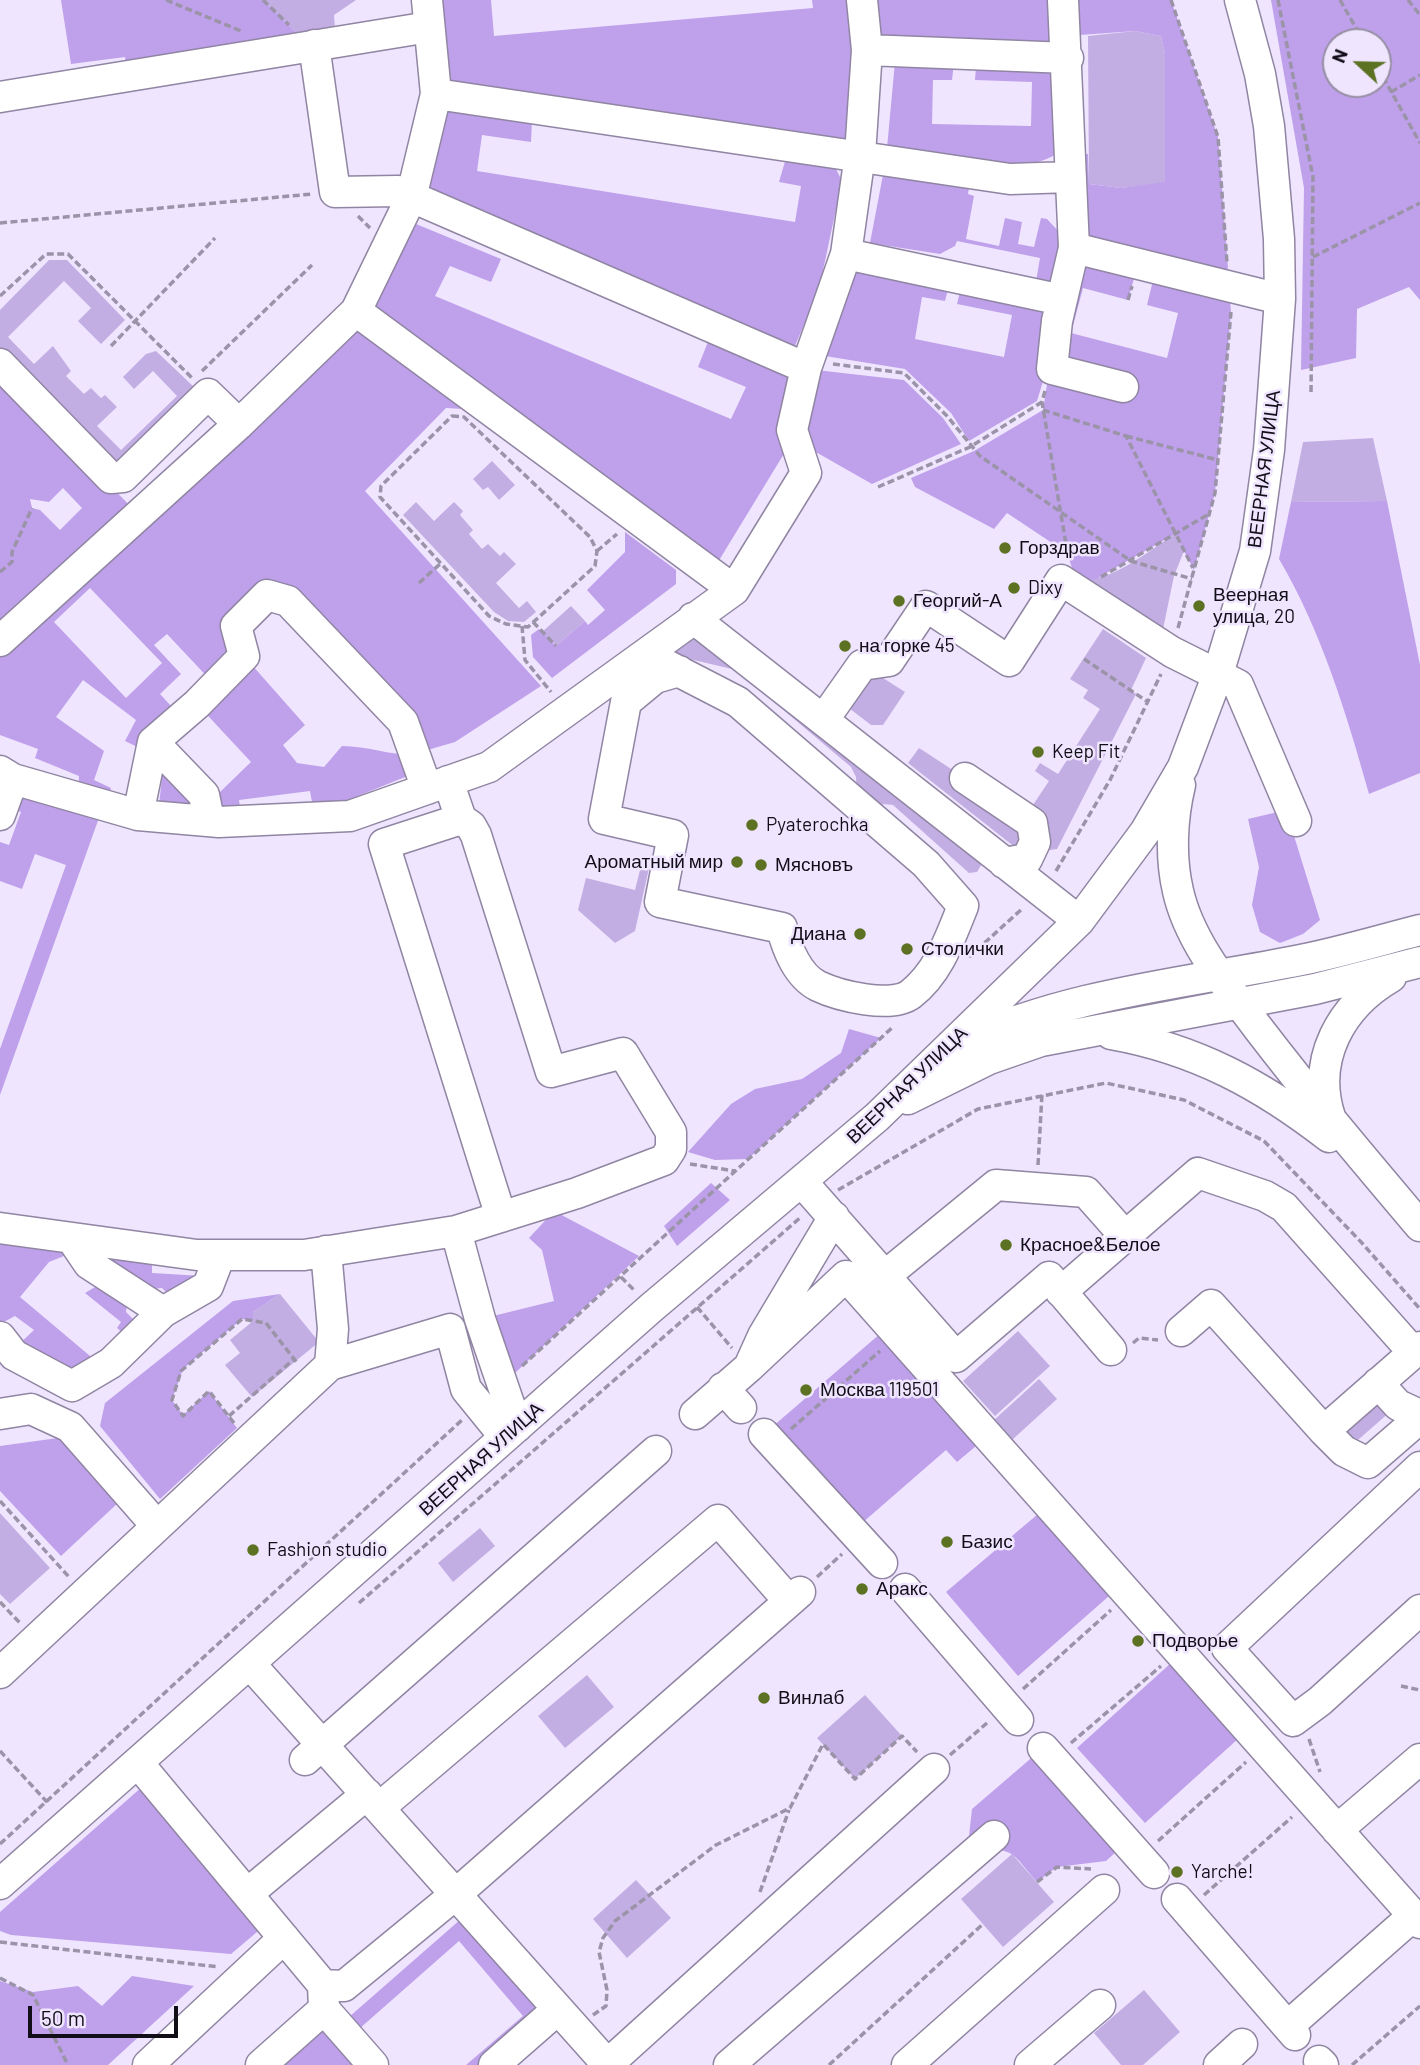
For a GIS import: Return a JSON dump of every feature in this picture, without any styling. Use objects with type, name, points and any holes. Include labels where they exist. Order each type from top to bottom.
[{"type":"street","points":[[0,815],[6,775],[138,815],[219,822],[350,816],[489,767],[734,590],[806,473],[792,430],[807,364],[846,254],[860,155],[867,50],[862,0]]},
{"type":"street","points":[[1063,0],[1068,58],[1074,248],[1062,300],[1052,369],[1124,387]]},
{"type":"street","name":"ВЕЕРНАЯ УЛИЦА","points":[[0,1884],[511,1432],[877,1117],[939,1053],[1079,921],[1145,832],[1183,767],[1218,674],[1257,539],[1269,450],[1280,299],[1279,239],[1269,126],[1255,52],[1240,0]]},
{"type":"street","points":[[0,97],[314,45],[428,14],[436,94],[411,198],[356,311],[239,424],[0,641]]},
{"type":"street","points":[[314,45],[335,192],[398,191],[807,364]]},
{"type":"street","points":[[867,50],[1068,58]]},
{"type":"street","points":[[436,94],[860,155],[1010,180],[1071,177]]},
{"type":"street","points":[[1074,248],[1280,299]]},
{"type":"street","points":[[846,254],[1062,300]]},
{"type":"street","points":[[356,311],[734,590]]},
{"type":"street","points":[[0,363],[111,478],[123,477],[208,394],[239,424]]},
{"type":"street","points":[[824,719],[862,665],[889,661],[926,606],[1009,660],[1061,580],[1074,583],[1172,652],[1238,685],[1296,821]]},
{"type":"street","points":[[0,1228],[197,1255],[304,1255],[456,1231],[576,1193],[664,1160],[671,1149],[671,1132],[623,1053],[551,1072],[471,826],[461,819],[438,785],[403,722],[288,601],[267,595],[236,626],[244,656],[197,704],[153,742],[138,815]]},
{"type":"street","points":[[693,618],[1079,921]]},
{"type":"street","points":[[647,654],[738,702],[926,864],[963,906],[941,960],[910,995],[883,1003],[817,986],[786,948],[782,928],[660,902],[673,835],[604,819],[626,702],[655,678],[679,671]]},
{"type":"street","points":[[153,742],[204,795],[209,820]]},
{"type":"street","points":[[1183,767],[1175,804],[1173,838],[1178,891],[1188,919],[1240,1004],[1332,1121],[1420,1226]]},
{"type":"street","points":[[965,778],[1032,823],[1035,842],[1027,859],[1004,863]]},
{"type":"street","points":[[461,819],[384,844],[501,1217]]},
{"type":"street","points":[[939,1053],[1029,1015],[1094,997],[1304,960],[1420,930]]},
{"type":"street","points":[[877,1117],[935,1084],[989,1059],[1041,1041],[1240,1004],[1416,963]]},
{"type":"street","points":[[1332,1121],[1324,1100],[1324,1074],[1342,1020],[1353,1004],[1373,988],[1416,963]]},
{"type":"street","points":[[1090,1030],[1148,1041],[1254,1084],[1377,1175]]},
{"type":"street","points":[[1061,1292],[1198,1173],[1265,1196],[1284,1206],[1417,1350],[1324,1431]]},
{"type":"street","points":[[802,1182],[834,1217],[893,1306],[1128,1594],[1417,1920],[1292,2030],[1182,1905]]},
{"type":"street","points":[[893,1306],[996,1185],[1086,1192],[1125,1236]]},
{"type":"street","points":[[695,1414],[732,1398],[763,1336],[834,1217]]},
{"type":"street","points":[[456,1231],[501,1385],[511,1432]]},
{"type":"street","points":[[72,1239],[89,1264],[163,1312]]},
{"type":"street","points":[[0,1673],[317,1368],[333,1329],[326,1251]]},
{"type":"street","points":[[0,1338],[14,1355],[72,1386],[111,1363],[163,1312],[208,1286],[220,1255]]},
{"type":"street","points":[[748,1367],[846,1276],[893,1306],[956,1357],[1049,1278],[1111,1350]]},
{"type":"street","points":[[1181,1331],[1210,1305],[1344,1451],[1368,1462],[1420,1416],[1398,1405],[1378,1383]]},
{"type":"street","points":[[317,1368],[450,1329],[466,1389],[478,1406],[511,1432]]},
{"type":"street","points":[[0,1414],[32,1409],[70,1427],[156,1525]]},
{"type":"street","points":[[769,1439],[881,1563]]},
{"type":"street","points":[[313,1752],[656,1451]]},
{"type":"street","points":[[1420,1467],[1227,1648],[1293,1721],[1320,1701],[1420,1610]]},
{"type":"street","points":[[259,1884],[373,1801],[718,1520],[795,1597],[456,1894],[344,1986],[324,1997],[261,2065]]},
{"type":"street","points":[[905,1589],[1012,1712]]},
{"type":"street","points":[[250,1664],[313,1752],[373,1801],[608,2065],[934,1769]]},
{"type":"street","points":[[1048,1755],[1147,1866]]},
{"type":"street","points":[[1337,1830],[1420,1759]]},
{"type":"street","points":[[138,1762],[284,1938],[373,2065]]},
{"type":"street","points":[[729,2065],[994,1836]]},
{"type":"street","points":[[906,2065],[1100,1880]]},
{"type":"street","points":[[148,2065],[284,1938]]},
{"type":"street","points":[[1030,2065],[1100,2005]]},
{"type":"street","points":[[494,2065],[567,2019]]},
{"type":"street","points":[[1219,2065],[1242,2044]]},
{"type":"path","points":[[166,0],[245,31]]},
{"type":"path","points":[[962,963],[1040,891],[1066,856],[1110,780],[1172,652],[1215,493],[1231,313],[1218,138],[1171,0]]},
{"type":"path","points":[[1278,0],[1313,177],[1311,394]]},
{"type":"path","points":[[1340,0],[1356,28]]},
{"type":"path","points":[[1408,0],[1420,15]]},
{"type":"path","points":[[1392,91],[1420,75]]},
{"type":"path","points":[[1392,94],[1420,143]]},
{"type":"path","points":[[0,223],[335,192],[387,246]]},
{"type":"path","points":[[1313,257],[1420,203]]},
{"type":"path","points":[[111,346],[215,238]]},
{"type":"path","points":[[0,296],[29,266],[47,254],[68,254],[193,380],[312,265]]},
{"type":"path","points":[[807,364],[904,373],[947,416],[970,447],[1060,512],[1131,561],[1192,579]]},
{"type":"path","points":[[1052,369],[1042,402],[1074,583],[1094,580],[1209,514]]},
{"type":"path","points":[[878,487],[970,447],[1042,402]]},
{"type":"path","points":[[1043,410],[1126,436],[1218,460]]},
{"type":"path","points":[[453,416],[464,417],[590,537],[597,551],[594,566],[533,622],[528,627],[506,624],[489,616],[385,506],[380,497],[381,486],[453,416]]},
{"type":"path","points":[[1126,436],[1194,570]]},
{"type":"path","points":[[0,572],[12,562],[12,552],[32,508]]},
{"type":"path","points":[[419,583],[440,564]]},
{"type":"path","points":[[533,622],[556,646]]},
{"type":"path","points":[[522,626],[525,660],[567,711]]},
{"type":"path","points":[[1084,659],[1148,702]]},
{"type":"path","points":[[501,1385],[900,1020]]},
{"type":"path","points":[[1037,1188],[1042,1094]]},
{"type":"path","points":[[664,1160],[735,1171]]},
{"type":"path","points":[[769,1439],[893,1306]]},
{"type":"path","points":[[696,1307],[748,1367]]},
{"type":"path","points":[[294,1359],[229,1416],[209,1391],[183,1416],[172,1400],[181,1371],[242,1319],[266,1322],[294,1359],[317,1368]]},
{"type":"path","points":[[1111,1350],[1118,1357],[1139,1338],[1156,1341],[1175,1324],[1181,1331]]},
{"type":"path","points":[[0,1844],[478,1406]]},
{"type":"path","points":[[0,1501],[84,1593]]},
{"type":"path","points":[[759,1895],[790,1808],[823,1744],[855,1779],[902,1736],[934,1769],[1012,1712],[1128,1594]]},
{"type":"path","points":[[0,1602],[24,1628]]},
{"type":"path","points":[[1048,1755],[1069,1744],[1178,1651]]},
{"type":"path","points":[[1401,1686],[1420,1690]]},
{"type":"path","points":[[1182,1905],[1326,1787],[1308,1737]]},
{"type":"path","points":[[1147,1866],[1264,1747]]},
{"type":"path","points":[[0,1751],[47,1802]]},
{"type":"path","points":[[567,2019],[606,2006],[607,1990],[599,1952],[603,1938],[615,1921],[716,1845],[790,1808]]},
{"type":"path","points":[[1037,1882],[1057,1867],[1100,1880]]},
{"type":"path","points":[[829,2065],[983,1924]]},
{"type":"path","points":[[0,1942],[249,1970]]},
{"type":"path","points":[[0,1978],[33,1995],[68,2065]]},
{"type":"path","points":[[1352,2065],[1420,2006]]},
{"type":"shaded area","points":[[61,0],[263,0],[310,46],[127,76],[125,57],[71,64]]},
{"type":"shaded area","points":[[263,0],[356,0],[334,15],[336,42],[310,46]]},
{"type":"shaded area","points":[[427,0],[491,0],[494,36],[813,8],[812,0],[1171,0],[1218,137],[1228,268],[1214,282],[1229,286],[1231,313],[1215,493],[1194,570],[1175,534],[1094,580],[1075,577],[1067,553],[1007,513],[994,529],[915,487],[911,478],[974,451],[1043,410],[1057,321],[1034,293],[1040,258],[957,241],[955,246],[940,254],[870,243],[886,159],[971,173],[968,194],[974,196],[966,239],[999,246],[1005,218],[1022,222],[1018,244],[1034,247],[1041,218],[1047,219],[1073,247],[1070,155],[1088,154],[1089,184],[1121,188],[1165,182],[1165,54],[1161,36],[1135,31],[1066,36],[1056,154],[1040,161],[1021,164],[974,163],[887,148],[896,51],[868,50],[860,155],[436,94]],"holes":[[[955,54],[977,54],[975,80],[1032,82],[1031,126],[932,124],[933,80],[952,80]],[[1138,264],[1156,268],[1147,305],[1178,313],[1167,358],[1071,333],[1083,288],[1128,300]]]},
{"type":"shaded area","points":[[1271,0],[1420,0],[1420,300],[1409,287],[1357,309],[1356,358],[1301,370],[1304,188]]},
{"type":"shaded area","points":[[1135,31],[1161,36],[1165,54],[1165,183],[1121,188],[1089,184],[1088,36]]},
{"type":"shaded area","points":[[434,105],[532,119],[531,142],[482,135],[477,171],[795,222],[801,186],[779,182],[786,158],[835,167],[842,181],[819,289],[789,360],[793,439],[718,562],[360,302],[396,228],[416,224],[501,259],[491,282],[450,266],[435,296],[731,419],[746,387],[698,367],[713,329],[411,198]]},
{"type":"shaded area","points":[[49,260],[67,260],[125,320],[101,344],[78,321],[91,308],[64,281],[8,337],[34,364],[53,346],[71,371],[66,376],[84,394],[91,388],[101,398],[105,395],[117,407],[97,426],[121,450],[177,396],[153,371],[134,389],[123,377],[146,354],[156,351],[194,387],[111,469],[0,351],[0,310]]},
{"type":"shaded area","points":[[848,260],[950,281],[945,301],[922,297],[915,339],[1004,357],[1012,315],[957,304],[962,283],[1058,303],[1047,368],[1037,401],[969,441],[951,413],[905,369],[819,355]]},
{"type":"shaded area","points":[[357,328],[463,409],[446,408],[365,491],[541,686],[455,742],[417,753],[290,597],[236,626],[244,656],[305,725],[283,745],[297,763],[324,767],[342,746],[351,746],[414,755],[420,771],[338,804],[312,802],[310,791],[239,800],[242,821],[158,816],[162,776],[146,772],[150,753],[125,741],[136,720],[83,680],[56,717],[104,751],[94,780],[111,788],[105,806],[78,798],[79,776],[35,758],[38,749],[0,735],[0,373],[139,515]],"holes":[[[63,488],[82,508],[60,530],[40,510],[32,508],[30,499],[49,502]],[[90,588],[162,663],[126,698],[54,622]],[[167,634],[215,685],[197,704],[251,762],[220,792],[203,794],[144,732],[171,706],[160,694],[181,674],[154,645]]]},
{"type":"shaded area","points":[[816,370],[904,380],[943,418],[961,444],[872,484],[807,447],[801,415]]},
{"type":"shaded area","points":[[1373,438],[1387,501],[1291,502],[1303,442]]},
{"type":"shaded area","points":[[492,461],[515,485],[499,500],[488,487],[483,490],[473,479]]},
{"type":"shaded area","points":[[1387,501],[1420,665],[1420,773],[1369,794],[1352,734],[1320,644],[1279,559],[1291,502]]},
{"type":"shaded area","points":[[416,502],[434,521],[454,502],[463,511],[460,515],[473,530],[469,534],[482,549],[488,544],[500,556],[504,552],[516,564],[496,583],[519,608],[527,601],[536,612],[524,622],[508,621],[494,612],[403,515]]},
{"type":"shaded area","points":[[625,532],[676,570],[676,584],[552,678],[533,657],[531,635],[539,629],[556,646],[585,621],[588,625],[605,610],[587,590],[625,552]]},
{"type":"shaded area","points":[[1175,534],[1184,551],[1174,576],[1162,634],[1082,578],[1094,578],[1118,570]]},
{"type":"shaded area","points":[[571,606],[585,621],[556,646],[542,632]]},
{"type":"shaded area","points":[[680,628],[697,638],[983,862],[977,872],[969,873],[893,805],[883,804],[877,814],[857,797],[856,777],[851,767],[736,670],[681,657],[662,643]]},
{"type":"shaded area","points":[[1103,629],[1146,658],[1131,690],[1136,694],[1057,849],[1043,851],[1029,811],[1049,781],[1035,771],[1040,763],[1058,774],[1100,709],[1083,698],[1088,690],[1070,679]]},
{"type":"shaded area","points":[[869,669],[905,692],[883,725],[871,725],[845,705]]},
{"type":"shaded area","points":[[919,748],[994,801],[1007,814],[1024,842],[1016,848],[908,763]]},
{"type":"shaded area","points":[[9,789],[100,815],[0,1095],[0,1049],[66,865],[35,854],[22,889],[0,881],[0,842],[9,845],[21,812],[4,805]]},
{"type":"shaded area","points":[[1286,810],[1320,920],[1303,934],[1280,943],[1260,932],[1252,905],[1259,867],[1248,819]]},
{"type":"shaded area","points":[[641,866],[649,868],[635,931],[615,943],[578,910],[586,878],[635,890]]},
{"type":"shaded area","points":[[849,1029],[881,1038],[748,1159],[715,1160],[688,1152],[731,1104],[755,1089],[802,1079],[841,1053]]},
{"type":"shaded area","points":[[711,1183],[730,1200],[677,1246],[664,1226]]},
{"type":"shaded area","points":[[554,1211],[639,1256],[515,1373],[493,1316],[554,1301],[542,1250],[529,1238]]},
{"type":"shaded area","points":[[0,1238],[65,1246],[64,1256],[49,1262],[20,1297],[96,1361],[71,1376],[15,1348],[34,1330],[15,1316],[0,1324]]},
{"type":"shaded area","points":[[91,1247],[152,1261],[152,1273],[202,1276],[166,1292],[162,1288],[152,1289]]},
{"type":"shaded area","points":[[95,1287],[114,1292],[127,1305],[126,1312],[134,1320],[124,1334],[117,1328],[121,1322],[85,1293]]},
{"type":"shaded area","points":[[280,1294],[319,1342],[252,1397],[225,1365],[240,1353],[230,1340],[253,1321],[253,1312]]},
{"type":"shaded area","points":[[280,1294],[253,1312],[253,1321],[242,1319],[183,1369],[172,1400],[183,1415],[209,1391],[237,1428],[160,1499],[100,1426],[105,1403],[233,1301]]},
{"type":"shaded area","points":[[1018,1331],[1050,1366],[995,1416],[963,1381]]},
{"type":"shaded area","points":[[881,1333],[988,1436],[957,1462],[946,1450],[854,1530],[764,1434]]},
{"type":"shaded area","points":[[1039,1379],[1057,1399],[1012,1440],[994,1420]]},
{"type":"shaded area","points":[[1377,1403],[1391,1411],[1351,1446],[1341,1435]]},
{"type":"shaded area","points":[[58,1438],[119,1502],[61,1556],[0,1491],[0,1446]]},
{"type":"shaded area","points":[[0,1513],[50,1568],[10,1604],[0,1594]]},
{"type":"shaded area","points":[[1038,1514],[1109,1596],[1018,1676],[946,1592]]},
{"type":"shaded area","points":[[480,1528],[495,1546],[453,1582],[438,1563]]},
{"type":"shaded area","points":[[1171,1663],[1239,1738],[1145,1823],[1077,1748]]},
{"type":"shaded area","points":[[587,1675],[614,1707],[565,1748],[538,1716]]},
{"type":"shaded area","points":[[865,1695],[902,1736],[855,1779],[817,1738]]},
{"type":"shaded area","points":[[1043,1748],[1126,1843],[1106,1861],[1057,1867],[1037,1882],[1012,1854],[999,1850],[976,1851],[969,1836],[972,1809]]},
{"type":"shaded area","points":[[151,1779],[270,1921],[231,1954],[11,1935],[0,1931],[0,1912]]},
{"type":"shaded area","points":[[1012,1854],[1054,1902],[1003,1947],[961,1899]]},
{"type":"shaded area","points":[[636,1880],[671,1918],[627,1958],[593,1919]]},
{"type":"shaded area","points":[[461,1919],[541,2013],[481,2065],[466,2065],[523,2016],[459,1941],[359,2029],[349,2017]]},
{"type":"shaded area","points":[[132,1976],[194,1986],[108,2065],[0,2065],[0,1981],[33,1992],[78,1986],[102,2006]]},
{"type":"shaded area","points":[[1144,1990],[1180,2032],[1143,2065],[1121,2065],[1094,2033]]},
{"type":"shaded area","points":[[323,2030],[373,2065],[261,2065],[292,2038]]},
{"type":"place","name":"Горздрав","points":[[1005,548]]},
{"type":"place","name":"Dixy","points":[[1014,588]]},
{"type":"place","name":"Георгий-А","points":[[899,601]]},
{"type":"place","name":"Веерная улица, 20","points":[[1199,606]]},
{"type":"place","name":"на горке 45","points":[[845,646]]},
{"type":"place","name":"Keep Fit","points":[[1038,752]]},
{"type":"place","name":"Pyaterochka","points":[[752,825]]},
{"type":"place","name":"Ароматный мир","points":[[737,862]]},
{"type":"place","name":"Мясновъ","points":[[761,865]]},
{"type":"place","name":"Диана","points":[[860,934]]},
{"type":"place","name":"Столички","points":[[907,949]]},
{"type":"place","name":"Красное&Белое","points":[[1006,1245]]},
{"type":"place","name":"Москва 119501","points":[[806,1390]]},
{"type":"place","name":"Базис","points":[[947,1542]]},
{"type":"place","name":"Fashion studio","points":[[253,1550]]},
{"type":"place","name":"Аракс","points":[[862,1589]]},
{"type":"place","name":"Подворье","points":[[1138,1641]]},
{"type":"place","name":"Винлаб","points":[[764,1698]]},
{"type":"place","name":"Yarche!","points":[[1177,1872]]}]
